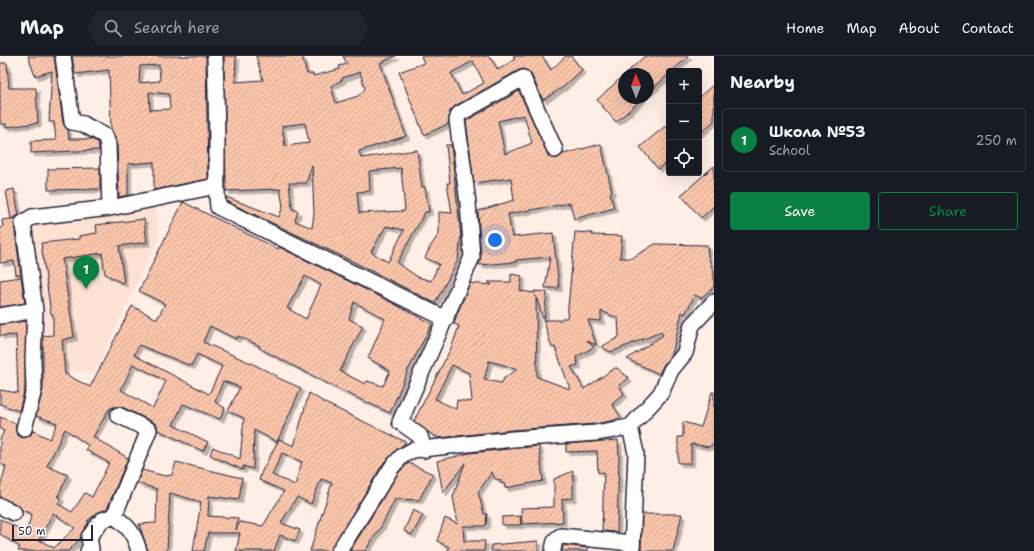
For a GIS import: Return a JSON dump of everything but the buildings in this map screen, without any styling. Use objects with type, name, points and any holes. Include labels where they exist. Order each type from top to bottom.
[{"type":"street","points":[[63,56],[72,122],[83,124],[105,136],[108,144],[110,208]]},
{"type":"street","points":[[215,56],[218,169],[216,186],[218,207],[446,319]]},
{"type":"street","points":[[424,450],[420,436],[400,422],[472,257],[468,203],[457,120],[459,114],[523,78],[554,150]]},
{"type":"street","points":[[24,429],[34,389],[33,358],[35,310],[23,223],[32,217],[110,208],[216,186]]},
{"type":"street","points":[[340,551],[392,467],[402,456],[413,450],[424,450],[513,439],[596,433],[630,427],[661,393],[671,370],[685,352],[692,325],[714,302]]},
{"type":"street","points":[[0,316],[35,310]]},
{"type":"street","points":[[88,551],[90,549],[89,537],[102,520],[114,516],[149,430],[118,415]]},
{"type":"street","points":[[553,551],[554,543],[557,538],[561,536],[632,547],[633,493],[636,453],[630,427]]},
{"type":"street","points":[[0,506],[14,513]]},
{"type":"street","points":[[114,516],[125,524],[135,536],[139,551]]},
{"type":"shaded area","points":[[156,202],[159,237],[94,374],[38,363],[29,222]]},
{"type":"place","name":"Школа №53","points":[[86,289]]}]
